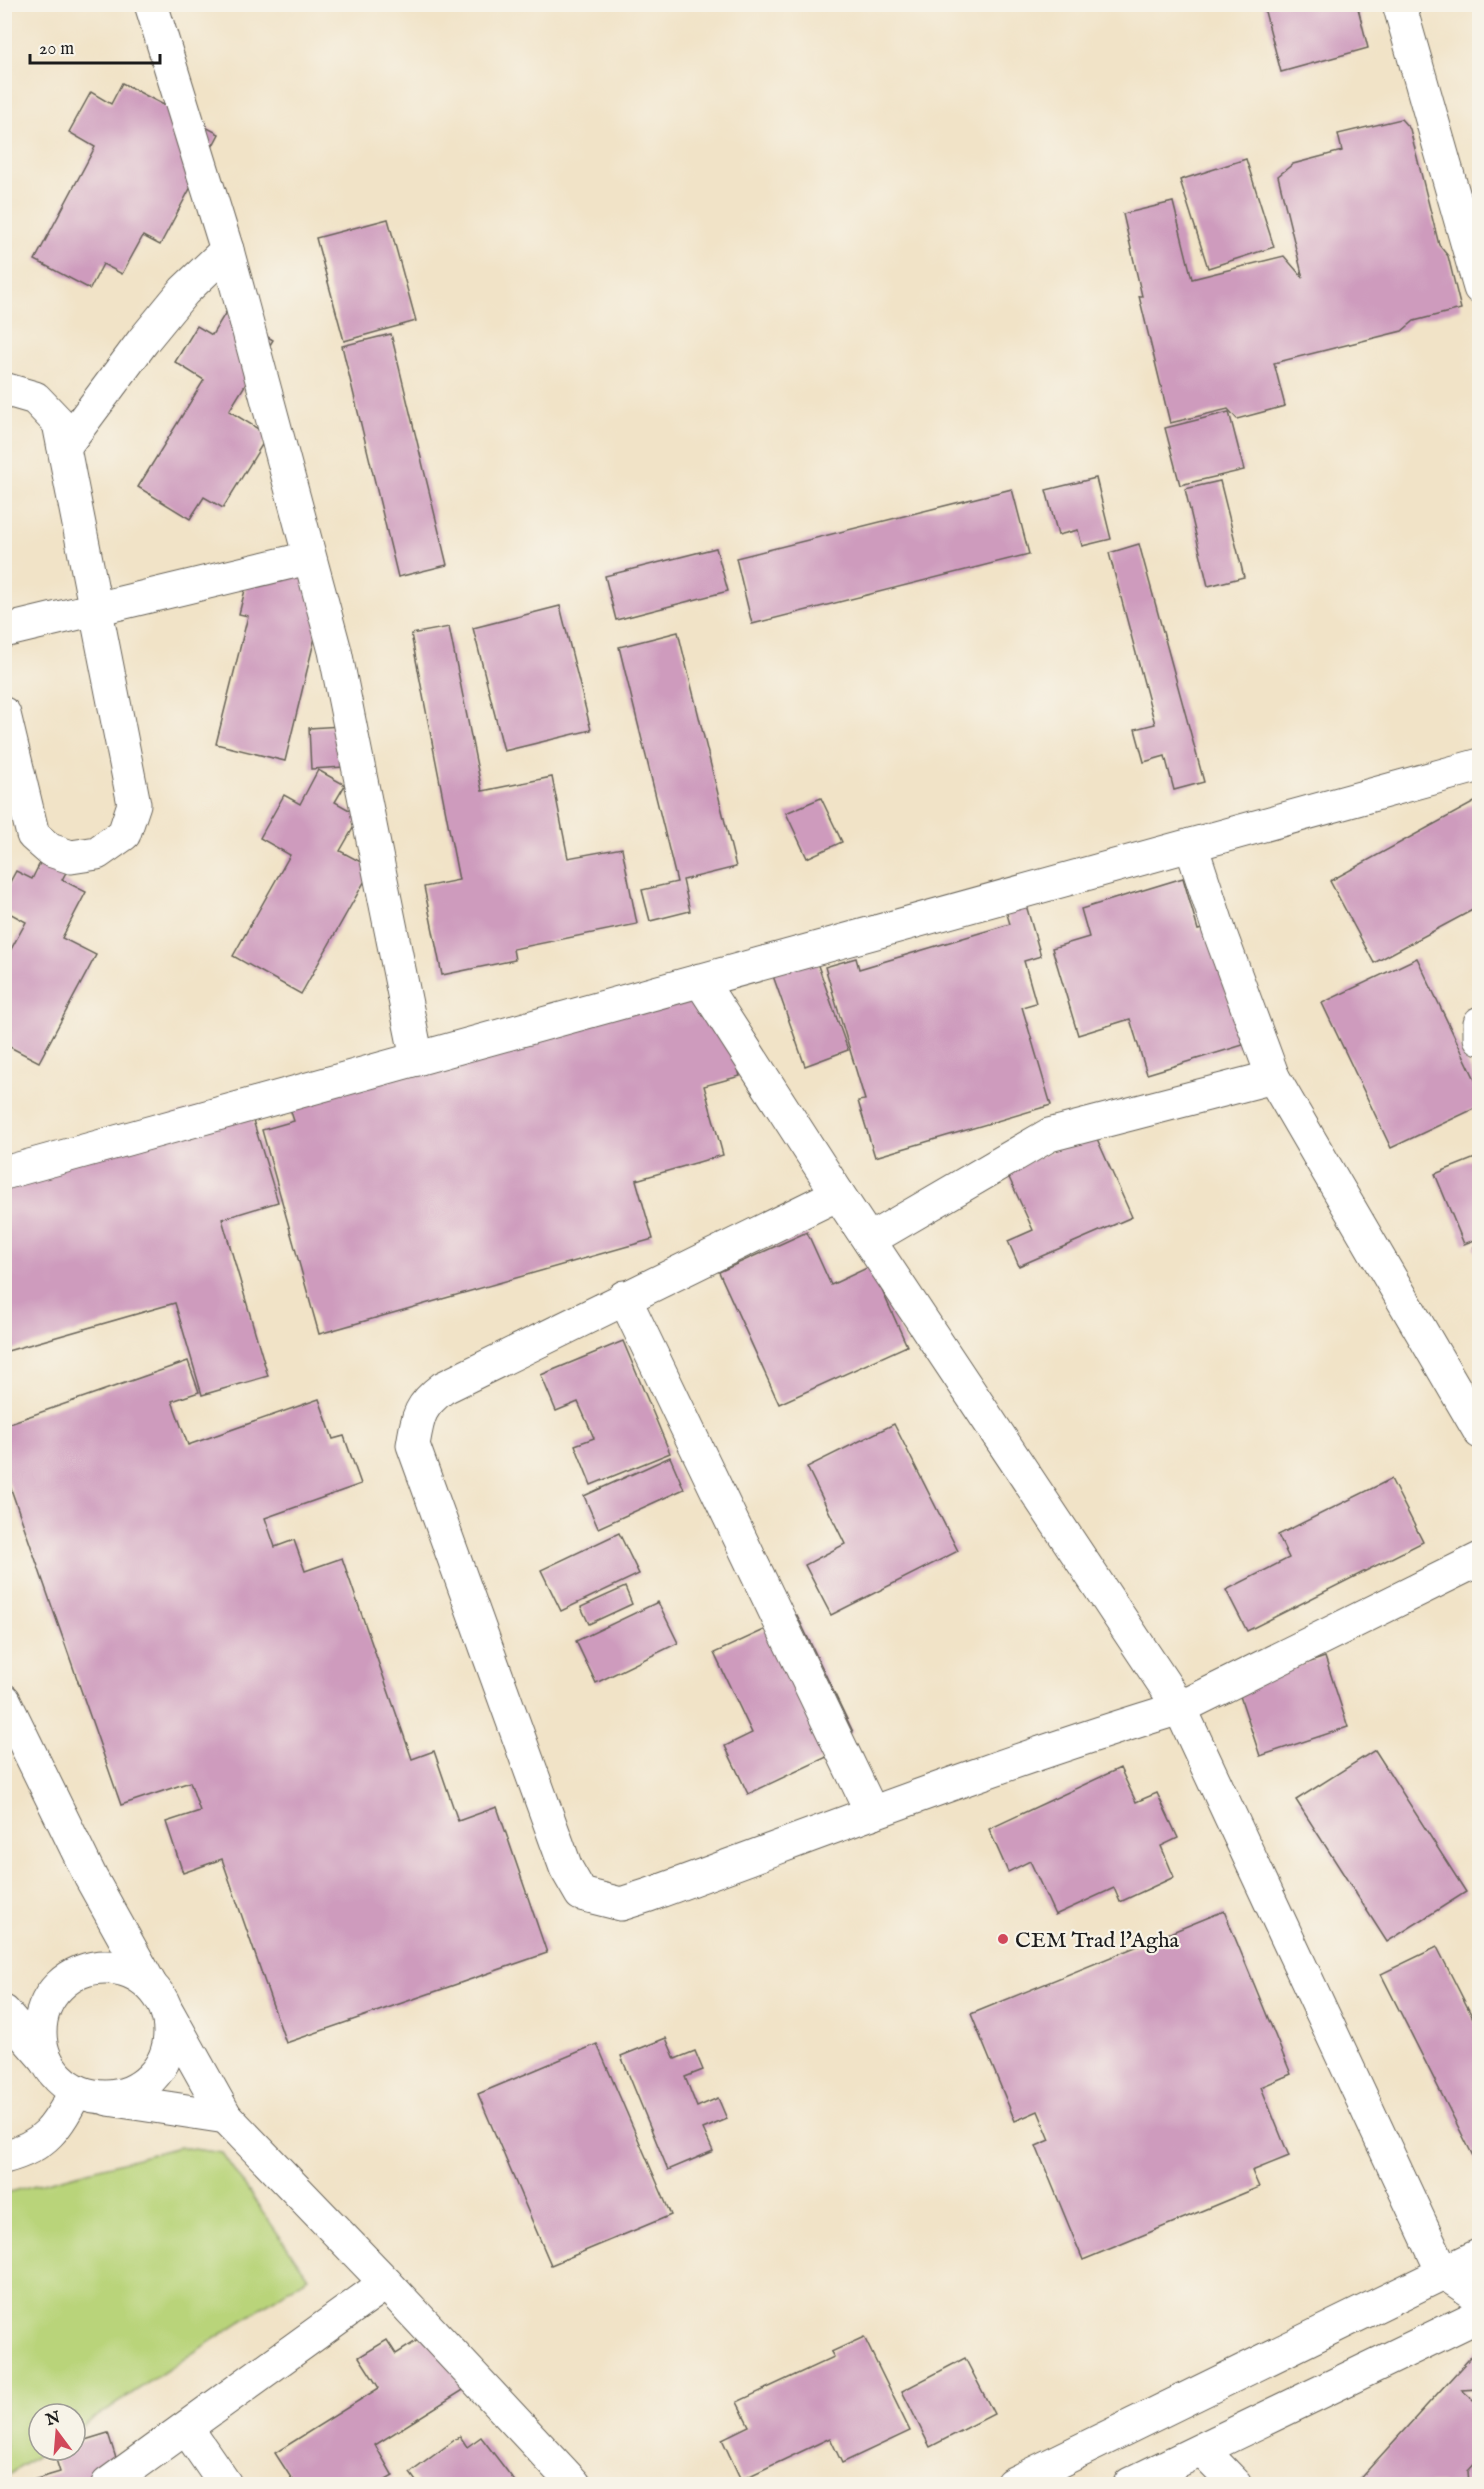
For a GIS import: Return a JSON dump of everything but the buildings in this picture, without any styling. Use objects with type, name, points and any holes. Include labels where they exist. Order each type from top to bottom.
[{"type":"street","points":[[151,4],[227,250],[308,558],[335,651],[417,1059]]},
{"type":"street","points":[[1399,4],[1466,185],[1479,288]]},
{"type":"street","points":[[64,447],[143,341],[184,291],[227,250]]},
{"type":"street","points":[[4,389],[35,398],[59,423],[134,804],[124,834],[98,853],[71,857],[50,850],[33,835],[4,714]]},
{"type":"street","points":[[4,630],[308,558]]},
{"type":"street","points":[[4,1173],[1479,765]]},
{"type":"street","points":[[1191,845],[1221,936],[1273,1077],[1479,1432]]},
{"type":"street","points":[[700,981],[838,1194],[1180,1708],[1443,2272],[1479,2297]]},
{"type":"street","points":[[1479,1023],[1479,1038]]},
{"type":"street","points":[[869,1240],[1049,1135],[1273,1077]]},
{"type":"street","points":[[838,1194],[624,1297],[443,1388],[426,1401],[418,1419],[412,1445],[566,1868],[580,1894],[621,1904],[872,1813],[1133,1722],[1180,1708],[1479,1560]]},
{"type":"street","points":[[624,1297],[872,1813]]},
{"type":"street","points":[[4,1700],[92,1878],[226,2117],[386,2283],[574,2484]]},
{"type":"street","points":[[46,2060],[40,2038],[42,2016],[51,1995],[67,1979],[87,1969],[109,1967],[131,1972],[150,1984]]},
{"type":"street","points":[[4,2012],[46,2060],[58,2078],[87,2094],[226,2117]]},
{"type":"street","points":[[87,2094],[119,2096],[139,2088],[156,2074],[166,2055],[170,2034],[168,2013]]},
{"type":"street","points":[[4,2157],[19,2153],[39,2143],[87,2094]]},
{"type":"street","points":[[1012,2484],[1479,2255]]},
{"type":"street","points":[[108,2484],[386,2283]]},
{"type":"street","points":[[1130,2484],[1479,2315]]},
{"type":"street","points":[[187,2428],[225,2484]]},
{"type":"street","points":[[1202,2450],[1235,2484]]},
{"type":"green space","points":[[179,2147],[222,2153],[308,2277],[87,2423],[87,2402],[27,2402],[28,2462],[5,2477],[5,2193]]},
{"type":"place","name":"CEM Trad l'Agha","points":[[1003,1939]]}]
